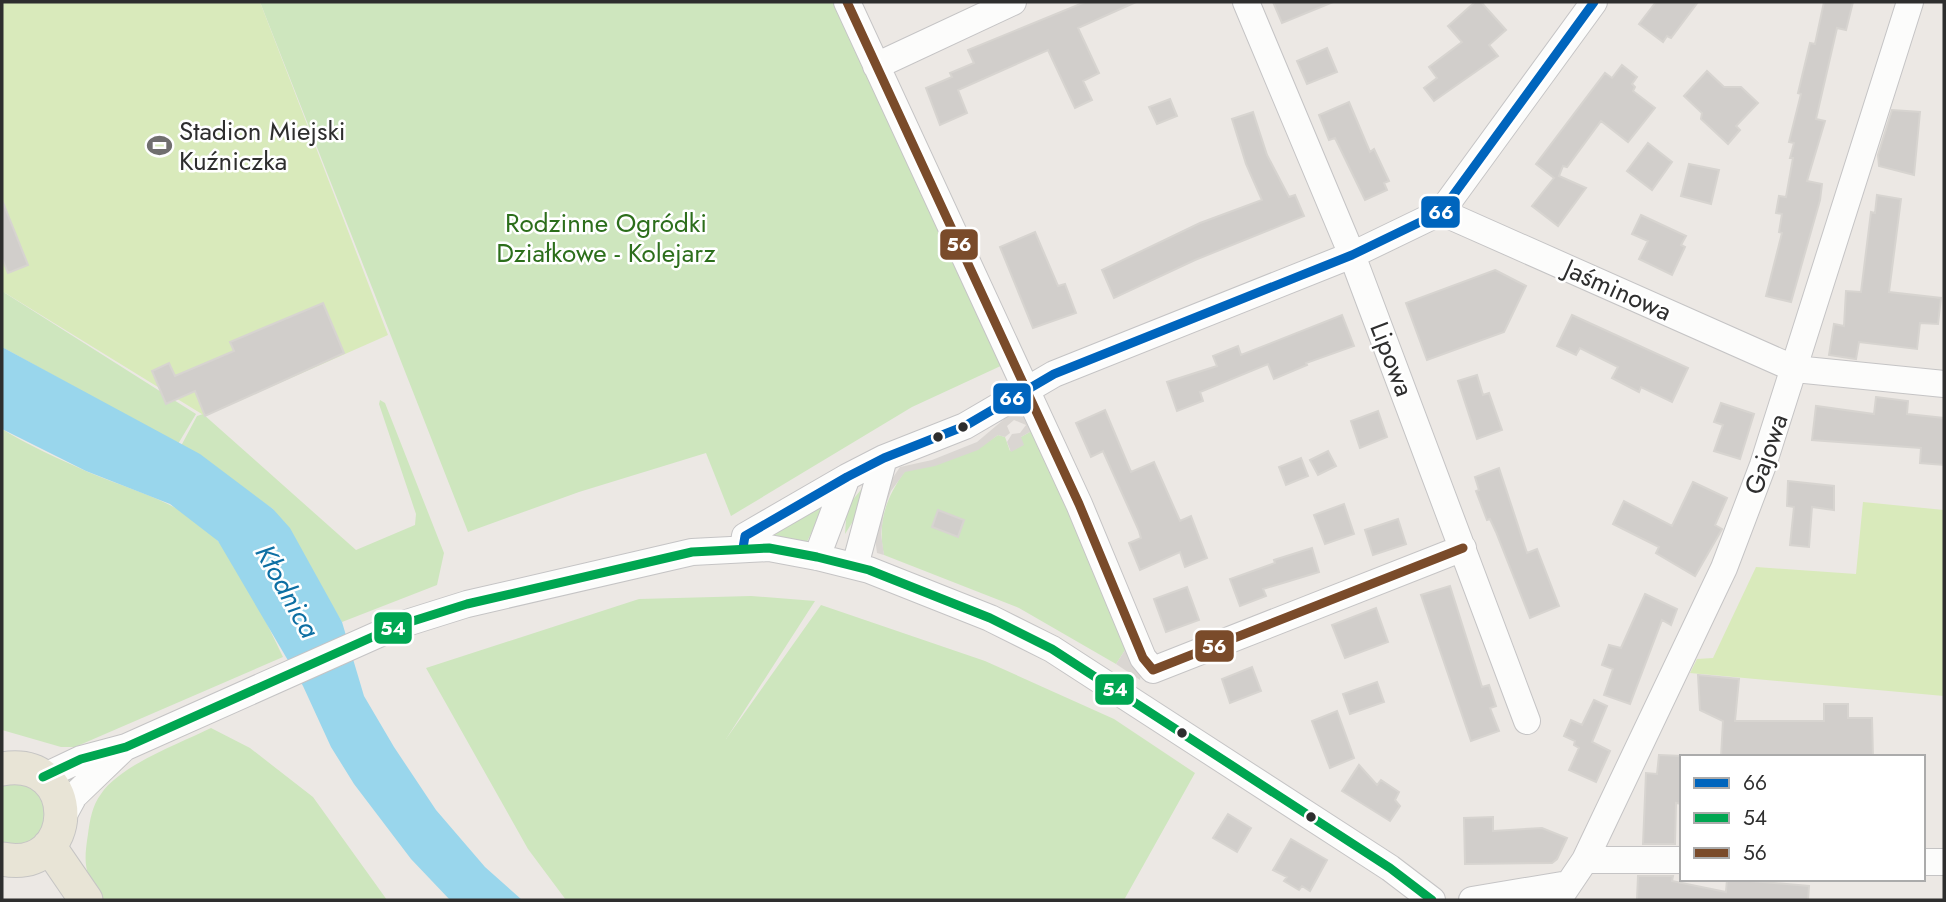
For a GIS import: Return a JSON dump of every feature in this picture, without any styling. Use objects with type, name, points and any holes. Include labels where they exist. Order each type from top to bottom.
[{"type":"main road","points":[[15,768],[54,788],[61,803],[35,846]]},
{"type":"main road","points":[[35,846],[59,900]]},
{"type":"main road","points":[[35,846],[86,900]]},
{"type":"street","points":[[847,2],[1079,504],[1143,658],[1153,670],[1463,548]]},
{"type":"street","points":[[876,66],[1013,2]]},
{"type":"street","name":"Lipowa","points":[[1246,2],[1352,255],[1527,721]]},
{"type":"street","points":[[743,548],[745,536],[847,477],[884,458],[965,426],[1054,374],[1352,255],[1441,212],[1594,2]]},
{"type":"street","name":"Gajowa","points":[[1472,900],[1563,892],[1584,860],[1724,568],[1763,465],[1795,369],[1858,159],[1910,2]]},
{"type":"street","name":"Jaśminowa","points":[[1441,212],[1795,369],[1944,384]]},
{"type":"street","points":[[855,566],[884,458]]},
{"type":"street","points":[[817,557],[847,477]]},
{"type":"street","points":[[15,768],[81,759],[125,747],[397,626],[467,604],[692,552],[769,548],[855,566],[990,618],[1065,657],[1390,868],[1432,900]]},
{"type":"street","points":[[35,846],[74,796],[125,747]]},
{"type":"street","points":[[1584,860],[1680,860]]},
{"type":"street","points":[[1925,862],[1944,862]]},
{"type":"green space","name":"Stadion Miejski Kuźniczka","points":[[2,2],[260,2],[388,335],[205,416],[2,291]]},
{"type":"green space","name":"Rodzinne Ogródki Działkowe - Kolejarz","points":[[260,2],[853,2],[1005,364],[912,407],[731,516],[706,453],[579,492],[468,532]]},
{"type":"green space","points":[[2,285],[5,293],[196,414],[178,444],[2,347]]},
{"type":"green space","points":[[380,400],[385,403],[444,553],[437,585],[342,622],[273,509],[181,446],[197,416],[203,414],[356,550],[415,525],[416,514],[379,404]]},
{"type":"green space","points":[[2,429],[77,467],[174,507],[205,528],[236,567],[283,657],[75,747],[61,747],[2,730]]},
{"type":"green space","points":[[1035,429],[1129,644],[1116,664],[1019,608],[884,555],[882,532],[885,511],[905,471],[954,458],[998,435],[1005,437],[1010,451],[1021,437]]},
{"type":"green space","points":[[864,486],[855,518],[845,534],[847,507]]},
{"type":"green space","points":[[1863,502],[1944,510],[1944,696],[1690,673],[1697,659],[1713,658],[1756,567],[1856,574]]},
{"type":"green space","points":[[825,503],[807,542],[774,540],[772,535]]},
{"type":"green space","points":[[751,596],[815,601],[726,739],[821,605],[985,661],[1114,719],[1195,773],[1124,900],[566,900],[528,849],[426,668],[639,599]]},
{"type":"green space","points":[[211,728],[250,748],[313,797],[387,900],[101,900],[89,876],[86,862],[86,845],[93,808],[98,799],[110,783],[136,764]]},
{"type":"green space","points":[[2,783],[31,783],[47,806],[39,833],[30,841],[2,844]]},
{"type":"shaded area","points":[[1009,415],[1026,417],[1035,429],[1021,437],[1024,445],[1011,452],[1007,442],[1012,434],[1020,433],[1026,425],[1014,420],[1007,426],[1010,433],[1005,437],[998,435],[978,450],[935,466],[905,472],[891,491],[884,510],[881,534],[884,555],[877,553],[875,538],[884,491],[900,467],[932,460],[977,442]]},
{"type":"shaded area","points":[[1129,644],[1141,674],[1140,680],[1116,664]]},
{"type":"water","name":"Kłodnica","points":[[2,347],[200,454],[273,509],[290,528],[342,622],[364,696],[394,747],[436,810],[485,867],[522,900],[450,900],[411,859],[354,784],[331,747],[303,686],[218,541],[170,504],[86,471],[2,429]]},
{"type":"building","points":[[1085,2],[1136,2],[1078,28],[1099,73],[1083,81],[1092,100],[1075,108],[1048,50],[958,90],[967,113],[940,125],[926,88],[952,77],[950,73],[974,63],[968,50]]},
{"type":"building","points":[[1273,2],[1333,2],[1282,23]]},
{"type":"building","points":[[1475,2],[1481,2],[1506,30],[1489,45],[1498,56],[1434,101],[1424,88],[1437,78],[1429,67],[1462,42],[1448,26]]},
{"type":"building","points":[[1656,2],[1698,2],[1671,38],[1667,36],[1663,42],[1639,24]]},
{"type":"building","points":[[1824,2],[1853,2],[1846,30],[1837,28],[1816,119],[1825,121],[1807,181],[1822,184],[1820,200],[1791,302],[1766,296],[1782,233],[1779,232],[1782,214],[1776,213],[1779,196],[1786,197],[1794,143],[1789,142],[1801,94],[1798,93],[1810,43],[1815,44]]},
{"type":"building","points":[[1327,48],[1337,72],[1307,84],[1297,61]]},
{"type":"building","points":[[1622,65],[1637,77],[1632,84],[1635,87],[1633,91],[1655,108],[1628,142],[1601,121],[1567,167],[1563,166],[1559,176],[1586,188],[1558,226],[1532,206],[1554,178],[1536,164],[1605,73],[1612,78]]},
{"type":"building","points":[[1707,71],[1724,87],[1741,87],[1758,103],[1736,126],[1740,130],[1728,144],[1701,119],[1702,113],[1684,96]]},
{"type":"building","points":[[1170,99],[1177,116],[1157,124],[1149,107]]},
{"type":"building","points":[[1349,102],[1370,152],[1374,149],[1389,181],[1384,183],[1387,190],[1365,200],[1335,138],[1329,140],[1319,115]]},
{"type":"building","points":[[1892,110],[1920,112],[1914,175],[1879,166],[1878,155]]},
{"type":"building","points":[[1253,112],[1267,155],[1289,197],[1295,195],[1304,216],[1195,260],[1114,298],[1102,270],[1200,223],[1262,200],[1246,164],[1232,119]]},
{"type":"building","points":[[1648,143],[1672,162],[1652,190],[1627,171]]},
{"type":"building","points":[[1689,164],[1719,170],[1711,204],[1681,196]]},
{"type":"building","points":[[1877,195],[1901,199],[1889,292],[1941,298],[1938,324],[1920,323],[1917,349],[1859,342],[1856,359],[1829,355],[1834,324],[1844,326],[1846,291],[1861,292],[1871,212],[1875,213]]},
{"type":"building","points":[[2,200],[28,265],[8,273],[2,258]]},
{"type":"building","points":[[1641,215],[1686,236],[1681,245],[1685,247],[1672,275],[1639,259],[1648,241],[1632,234]]},
{"type":"building","points":[[1035,232],[1058,286],[1065,284],[1076,313],[1033,328],[1000,247]]},
{"type":"building","points":[[1495,270],[1526,286],[1504,332],[1427,360],[1406,303]]},
{"type":"building","points":[[323,303],[344,353],[205,416],[195,391],[166,404],[152,371],[169,363],[175,376],[234,351],[230,342]]},
{"type":"building","points":[[1342,315],[1354,346],[1306,363],[1307,365],[1274,379],[1268,364],[1200,392],[1203,401],[1177,411],[1167,382],[1217,366],[1213,356],[1238,346],[1241,355]]},
{"type":"building","points":[[1572,315],[1688,368],[1672,402],[1641,387],[1639,392],[1612,378],[1618,367],[1580,348],[1576,355],[1557,346]]},
{"type":"building","points":[[1477,375],[1483,395],[1489,393],[1502,430],[1477,439],[1458,381]]},
{"type":"building","points":[[1876,397],[1908,401],[1907,414],[1944,418],[1944,465],[1920,463],[1921,448],[1812,440],[1816,406],[1874,414]]},
{"type":"building","points":[[1721,403],[1754,414],[1740,459],[1714,451],[1723,425],[1714,422]]},
{"type":"building","points":[[1105,410],[1131,472],[1154,462],[1180,521],[1191,516],[1207,558],[1185,567],[1180,552],[1140,570],[1129,543],[1141,538],[1139,531],[1103,451],[1091,457],[1076,423]]},
{"type":"building","points":[[1378,411],[1387,437],[1360,448],[1351,421]]},
{"type":"building","points":[[1328,451],[1336,466],[1318,475],[1310,460]]},
{"type":"building","points":[[1301,458],[1308,476],[1286,485],[1279,467]]},
{"type":"building","points":[[1499,468],[1527,553],[1537,549],[1559,606],[1530,618],[1496,532],[1490,519],[1487,520],[1476,491],[1479,490],[1475,477]]},
{"type":"building","points":[[1788,481],[1834,486],[1834,510],[1812,507],[1809,547],[1790,545],[1794,507],[1787,506]]},
{"type":"building","points":[[1693,482],[1727,498],[1715,525],[1722,529],[1695,576],[1656,553],[1659,547],[1613,524],[1624,501],[1672,526]]},
{"type":"building","points":[[1344,504],[1354,534],[1325,544],[1314,515]]},
{"type":"building","points":[[938,510],[964,520],[958,537],[932,527]]},
{"type":"building","points":[[1398,519],[1406,544],[1373,555],[1365,530]]},
{"type":"building","points":[[1312,548],[1319,572],[1263,589],[1266,596],[1240,606],[1230,579],[1275,563],[1274,560]]},
{"type":"building","points":[[1450,586],[1482,687],[1489,685],[1496,706],[1490,708],[1499,731],[1471,741],[1421,595]]},
{"type":"building","points":[[1187,587],[1199,620],[1166,632],[1154,599]]},
{"type":"building","points":[[1645,594],[1677,609],[1671,625],[1662,620],[1630,704],[1604,695],[1613,669],[1602,665],[1609,645],[1621,648]]},
{"type":"building","points":[[1376,608],[1388,642],[1345,658],[1332,625]]},
{"type":"building","points":[[1252,667],[1261,691],[1230,703],[1222,679]]},
{"type":"building","points":[[1698,675],[1739,679],[1735,721],[1824,721],[1824,704],[1848,704],[1848,718],[1872,718],[1873,755],[1721,755],[1723,721],[1700,710]]},
{"type":"building","points":[[1377,682],[1384,702],[1350,714],[1343,694]]},
{"type":"building","points":[[1594,700],[1607,706],[1592,742],[1610,751],[1596,782],[1569,770],[1579,748],[1574,745],[1575,741],[1564,736],[1571,720],[1582,725]]},
{"type":"building","points":[[1337,711],[1354,758],[1330,768],[1312,721]]},
{"type":"building","points":[[1659,755],[1680,756],[1680,804],[1676,803],[1675,844],[1643,844],[1646,773],[1657,774]]},
{"type":"building","points":[[1359,765],[1377,785],[1381,780],[1399,792],[1395,800],[1400,806],[1390,821],[1342,791]]},
{"type":"building","points":[[1228,814],[1251,828],[1237,852],[1213,838]]},
{"type":"building","points":[[1493,817],[1493,831],[1542,828],[1567,838],[1557,859],[1552,863],[1465,864],[1464,818]]},
{"type":"building","points":[[1291,839],[1327,860],[1310,891],[1302,886],[1299,890],[1284,881],[1287,877],[1273,870]]},
{"type":"building","points":[[1638,876],[1673,876],[1672,881],[1726,892],[1727,881],[1809,886],[1808,900],[1637,900]]},
{"type":"transit line","name":"56","points":[[847,2],[1079,504],[1143,658],[1153,670],[1463,548]]},
{"type":"transit line","name":"66","points":[[743,548],[745,536],[847,477],[884,458],[965,426],[1054,374],[1352,255],[1441,212],[1594,2]]},
{"type":"transit line","name":"54","points":[[43,777],[81,759],[126,747],[397,626],[467,604],[692,552],[769,548],[869,570],[990,618],[1052,649],[1390,868],[1432,900]]},
{"type":"place","name":"Stadion Miejski Kuźniczka","points":[[159,146]]}]
